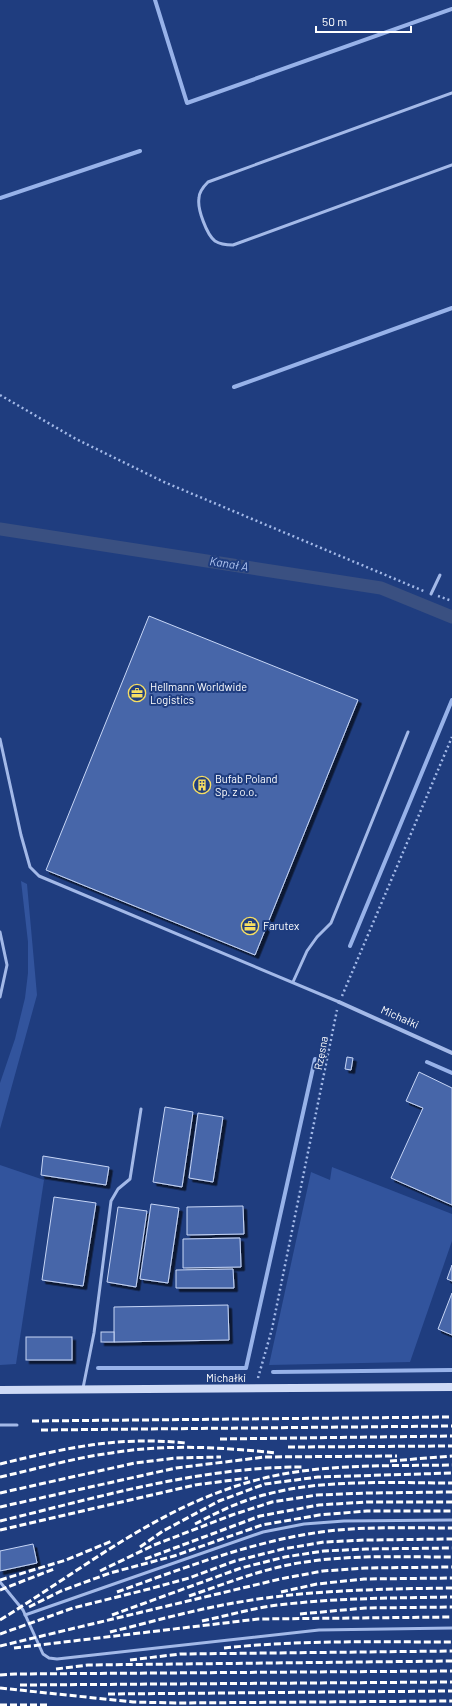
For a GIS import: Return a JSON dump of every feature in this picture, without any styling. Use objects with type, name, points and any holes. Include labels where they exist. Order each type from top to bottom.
[{"type":"street","name":"Michałki","points":[[339,1002],[452,1053]]},
{"type":"street","name":"Michałki","points":[[0,1390],[452,1387]]},
{"type":"lane","points":[[452,93],[208,182],[198,199],[200,210],[209,236],[224,245],[233,245],[452,165]]},
{"type":"lane","points":[[431,594],[440,575]]},
{"type":"lane","points":[[293,982],[307,951],[317,937],[331,923],[408,732]]},
{"type":"lane","points":[[0,739],[28,861],[30,867],[39,876],[339,1002]]},
{"type":"lane","points":[[0,932],[7,965],[0,997]]},
{"type":"lane","points":[[83,1389],[94,1333],[112,1201],[118,1189],[130,1179],[141,1109]]},
{"type":"lane","points":[[0,1426],[17,1425]]},
{"type":"lane","points":[[25,1615],[263,1532],[304,1524],[344,1521],[452,1520]]},
{"type":"lane","points":[[0,1582],[25,1615],[43,1654],[49,1658],[58,1659],[319,1630],[452,1628]]},
{"type":"path","points":[[0,395],[76,439],[164,482],[431,594],[452,601]]},
{"type":"path","name":"Rzęsna","points":[[258,1388],[259,1374],[273,1322],[339,1002],[452,737]]},
{"type":"shaded area","points":[[21,881],[27,884],[37,995],[0,1129],[0,1083],[15,1039],[25,998],[28,973],[28,942]]},
{"type":"shaded area","points":[[0,1165],[44,1180],[16,1364],[0,1365]]},
{"type":"shaded area","points":[[332,1167],[452,1214],[452,1241],[410,1362],[269,1365],[311,1172],[330,1180]]},
{"type":"building","name":"Bufab Poland Sp. z o.o.","points":[[149,616],[358,700],[255,955],[46,870]]},
{"type":"building","points":[[347,1057],[353,1058],[351,1070],[345,1069]]},
{"type":"building","points":[[419,1072],[452,1088],[452,1205],[391,1178],[423,1108],[406,1101]]},
{"type":"building","points":[[165,1107],[193,1112],[182,1187],[153,1182]]},
{"type":"building","points":[[198,1113],[223,1117],[213,1182],[189,1178]]},
{"type":"building","points":[[43,1156],[109,1167],[106,1185],[41,1175]]},
{"type":"building","points":[[54,1197],[96,1203],[83,1286],[42,1280]]},
{"type":"building","points":[[151,1204],[179,1208],[168,1283],[140,1279]]},
{"type":"building","points":[[243,1206],[244,1234],[187,1235],[187,1207]]},
{"type":"building","points":[[118,1207],[147,1211],[136,1287],[107,1282]]},
{"type":"building","points":[[240,1238],[241,1267],[183,1268],[183,1239]]},
{"type":"building","points":[[452,1265],[452,1281],[447,1279]]},
{"type":"building","points":[[233,1269],[234,1288],[176,1288],[176,1270]]},
{"type":"building","points":[[452,1293],[452,1335],[438,1329]]},
{"type":"building","points":[[228,1305],[229,1340],[114,1342],[114,1307]]},
{"type":"building","points":[[101,1332],[114,1332],[114,1342],[101,1342]]},
{"type":"building","points":[[26,1337],[72,1337],[72,1360],[26,1360]]},
{"type":"building","points":[[33,1544],[37,1563],[0,1571],[0,1551]]},
{"type":"waterway","points":[[155,0],[187,103],[452,9]]},
{"type":"waterway","points":[[0,198],[140,151]]},
{"type":"waterway","points":[[234,387],[452,308]]},
{"type":"waterway","name":"Kanał A","points":[[0,529],[381,588],[452,617]]},
{"type":"waterway","points":[[350,946],[452,700]]},
{"type":"waterway","points":[[98,1368],[246,1368],[315,1059]]},
{"type":"waterway","points":[[427,1062],[452,1073]]},
{"type":"waterway","points":[[273,1372],[452,1370]]},
{"type":"railway","points":[[32,1421],[452,1417]]},
{"type":"railway","points":[[41,1430],[452,1426]]},
{"type":"railway","points":[[220,1439],[452,1436]]},
{"type":"railway","points":[[0,1464],[70,1448],[114,1442],[161,1441],[186,1443]]},
{"type":"railway","points":[[288,1447],[452,1446]]},
{"type":"railway","points":[[0,1477],[97,1455],[152,1448],[193,1447],[276,1453]]},
{"type":"railway","points":[[0,1507],[176,1468],[265,1457],[397,1456]]},
{"type":"railway","points":[[390,1461],[452,1456]]},
{"type":"railway","points":[[0,1493],[135,1463],[176,1458],[221,1457]]},
{"type":"railway","points":[[0,1620],[101,1554],[169,1514],[205,1498],[243,1484],[283,1474],[325,1469],[368,1466],[452,1465]]},
{"type":"railway","points":[[0,1521],[112,1493],[188,1478],[264,1468],[302,1467]]},
{"type":"railway","points":[[140,1547],[163,1531],[219,1501],[265,1484],[318,1477],[452,1473]]},
{"type":"railway","points":[[0,1530],[195,1485],[248,1478]]},
{"type":"railway","points":[[195,1524],[240,1503],[289,1489],[359,1483],[452,1483]]},
{"type":"railway","points":[[100,1571],[154,1545],[232,1515],[272,1502],[317,1495],[452,1492]]},
{"type":"railway","points":[[145,1559],[260,1516],[319,1505],[367,1502],[452,1502]]},
{"type":"railway","points":[[29,1607],[61,1591],[110,1573],[174,1556],[262,1525],[319,1515],[367,1511],[452,1511]]},
{"type":"railway","points":[[117,1592],[243,1549],[295,1536],[354,1529],[452,1528]]},
{"type":"railway","points":[[0,1634],[73,1608],[189,1578],[235,1561],[283,1549],[324,1542],[452,1539]]},
{"type":"railway","points":[[0,1580],[66,1560],[112,1541]]},
{"type":"railway","points":[[112,1615],[241,1568],[285,1557],[324,1551],[452,1548]]},
{"type":"railway","points":[[189,1596],[263,1571],[308,1561],[370,1557],[452,1557]]},
{"type":"railway","points":[[0,1646],[280,1579],[323,1571],[365,1568],[452,1567]]},
{"type":"railway","points":[[0,1590],[54,1569]]},
{"type":"railway","points":[[281,1592],[317,1584],[364,1579],[452,1578]]},
{"type":"railway","points":[[110,1632],[203,1609],[288,1595],[343,1591],[452,1588]]},
{"type":"railway","points":[[202,1621],[270,1606],[293,1603],[361,1599],[452,1597]]},
{"type":"railway","points":[[300,1614],[365,1608],[452,1607]]},
{"type":"railway","points":[[14,1648],[258,1619],[452,1617]]},
{"type":"railway","points":[[224,1648],[252,1645],[310,1643],[452,1642]]},
{"type":"railway","points":[[130,1660],[180,1654],[452,1651]]},
{"type":"railway","points":[[56,1669],[88,1665],[452,1661]]},
{"type":"railway","points":[[0,1675],[452,1671]]},
{"type":"railway","points":[[20,1685],[452,1682]]},
{"type":"railway","points":[[0,1688],[133,1702],[452,1701]]},
{"type":"railway","points":[[108,1694],[452,1691]]},
{"type":"railway","points":[[0,1705],[47,1705]]},
{"type":"place","name":"Hellmann Worldwide Logistics","points":[[137,693]]},
{"type":"place","name":"Bufab Poland Sp. z o.o.","points":[[202,785]]},
{"type":"place","name":"Farutex","points":[[250,926]]}]
